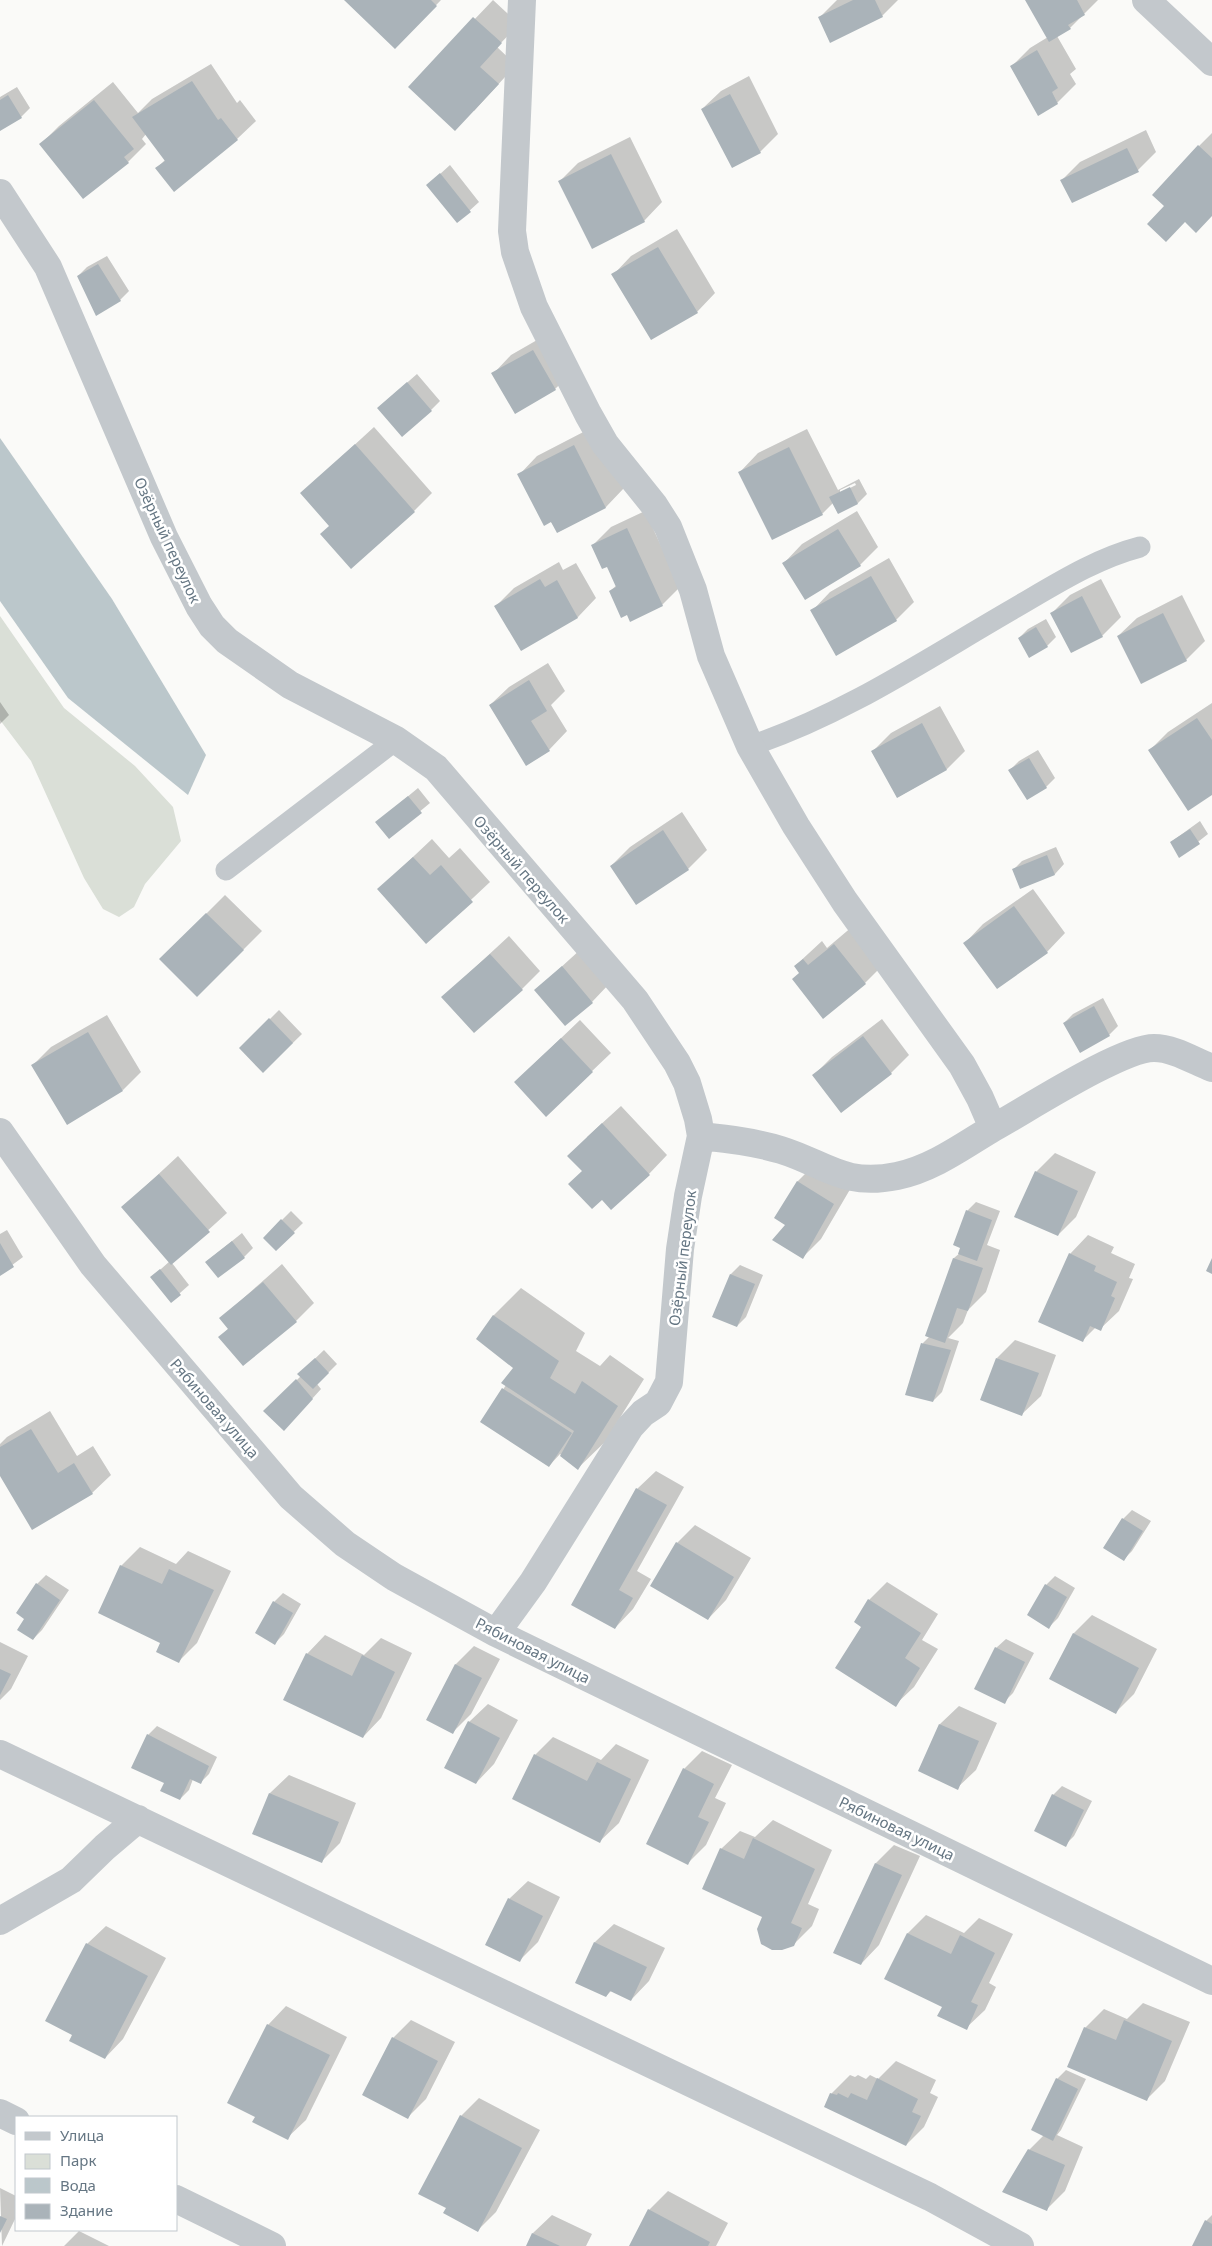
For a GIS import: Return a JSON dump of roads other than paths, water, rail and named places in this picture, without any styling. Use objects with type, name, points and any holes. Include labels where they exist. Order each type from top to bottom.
[{"type":"street","points":[[1146,0],[1212,62]]},
{"type":"street","points":[[517,3],[511,200],[515,252],[534,307],[605,444],[654,505],[668,527],[693,590],[711,656],[750,746],[796,826],[845,902],[962,1065],[980,1098],[993,1128]]},
{"type":"street","name":"Озёрный переулок","points":[[0,193],[48,267],[164,537],[199,606],[212,626],[227,641],[290,685],[396,740],[436,768],[635,1000],[677,1063],[692,1099],[701,1136],[688,1196],[680,1249],[669,1382],[658,1403],[643,1413],[630,1427],[533,1582],[496,1633]]},
{"type":"street","points":[[701,1136],[781,1150],[836,1174],[856,1179],[896,1177],[927,1166],[1105,1066],[1141,1050],[1155,1048],[1184,1055],[1212,1068]]},
{"type":"street","name":"Рябиновая улица","points":[[0,1132],[93,1265],[291,1497],[345,1544],[394,1577],[496,1633],[1212,1981]]},
{"type":"street","points":[[0,1754],[930,2197],[1020,2246]]},
{"type":"street","points":[[0,1921],[71,1880],[105,1847],[138,1819]]},
{"type":"street","points":[[0,2113],[15,2120]]},
{"type":"street","points":[[178,2200],[272,2246]]},
{"type":"lane","points":[[750,746],[784,735],[842,708],[1072,576],[1122,552],[1140,547]]},
{"type":"lane","points":[[226,870],[396,740]]},
{"type":"water","points":[[0,438],[112,599],[206,755],[188,795],[68,698],[0,601]]}]
